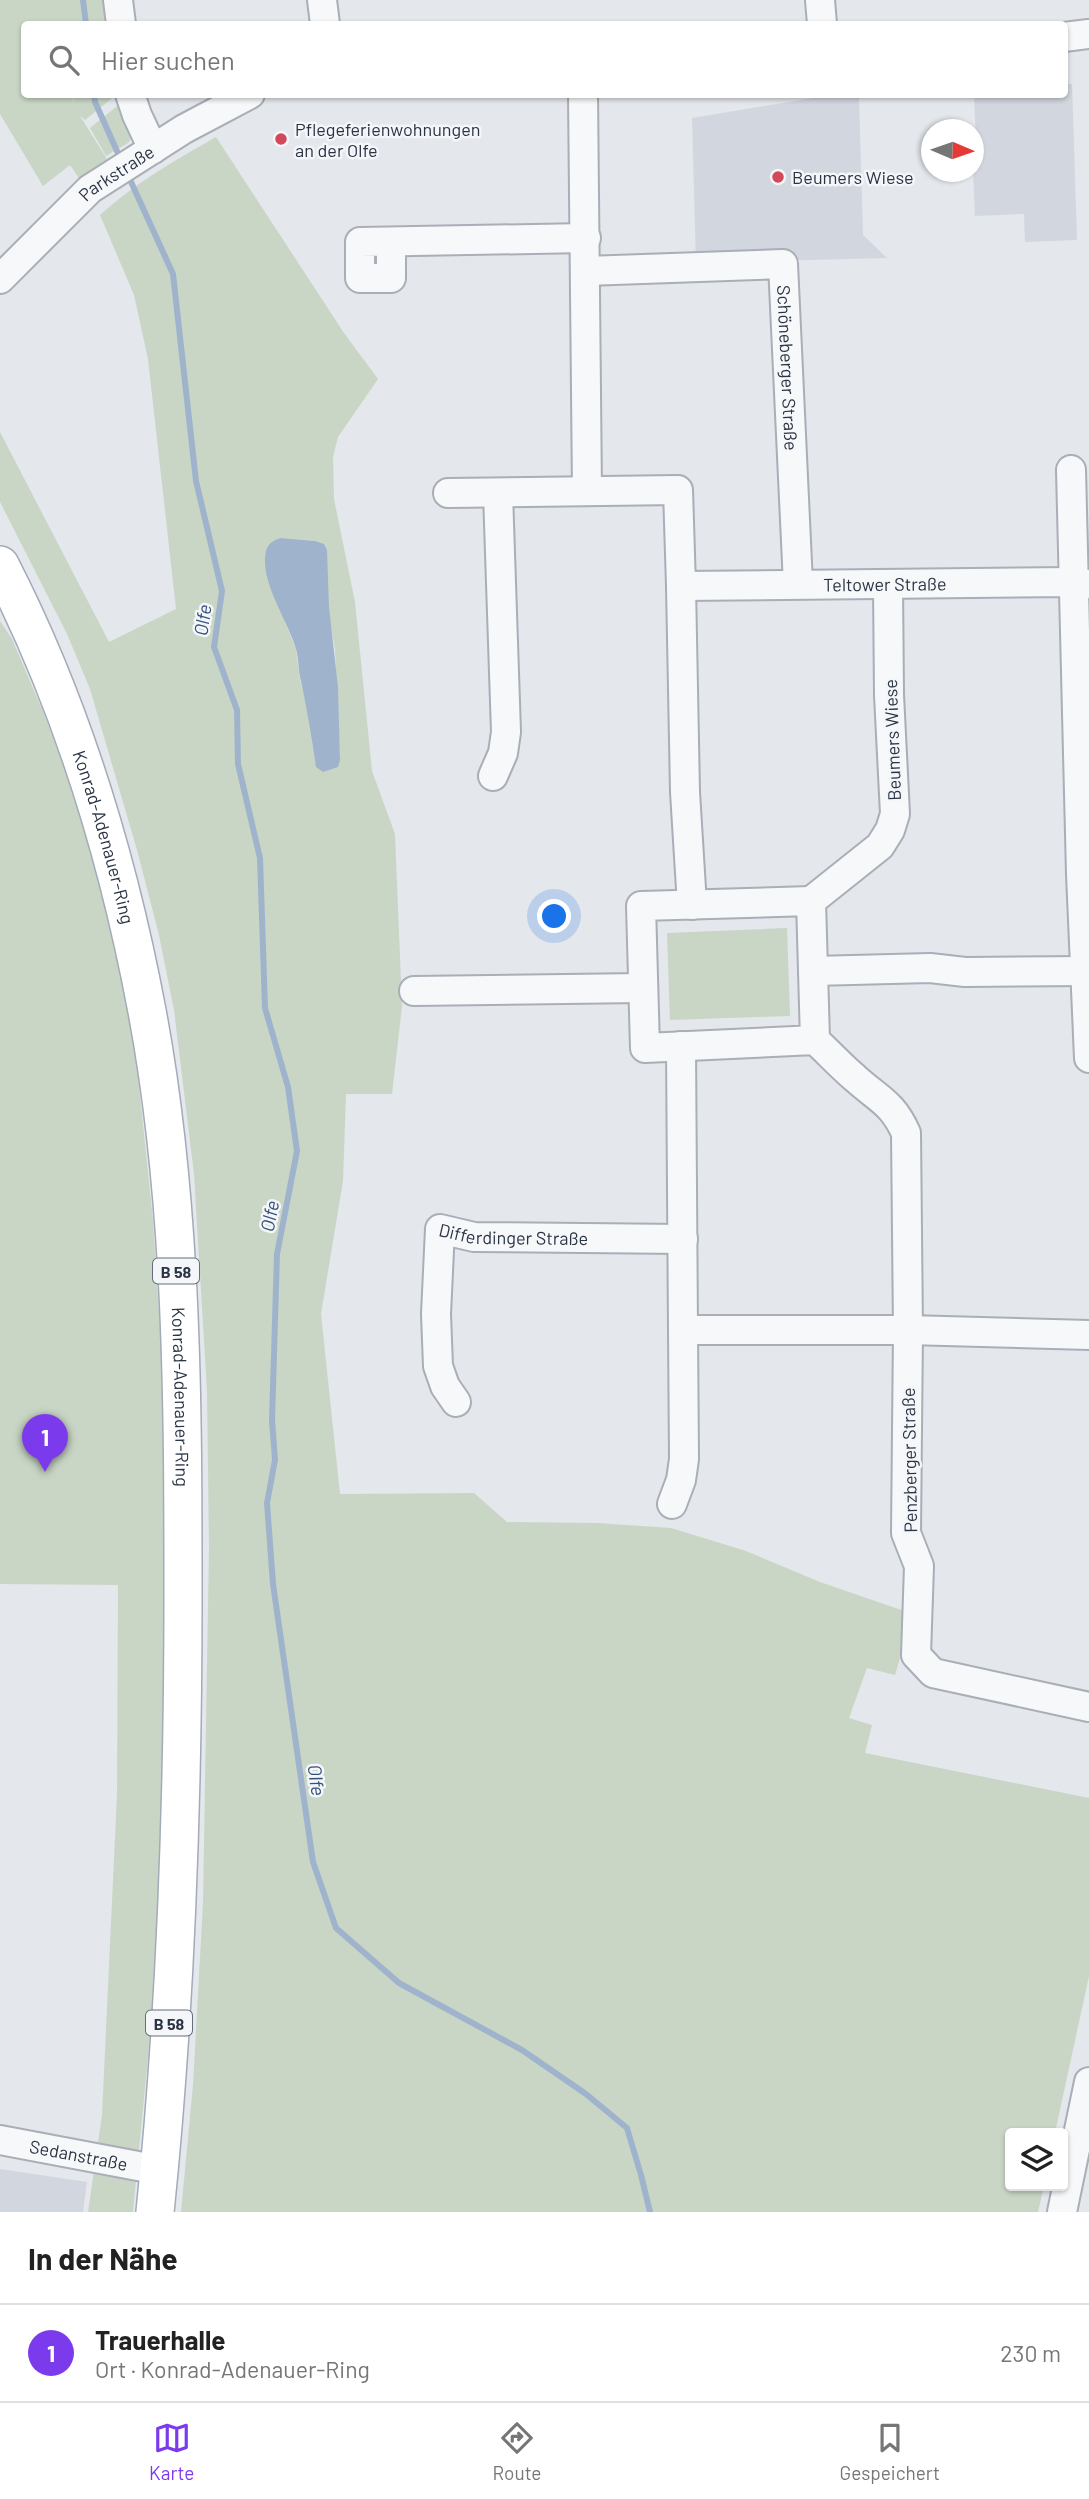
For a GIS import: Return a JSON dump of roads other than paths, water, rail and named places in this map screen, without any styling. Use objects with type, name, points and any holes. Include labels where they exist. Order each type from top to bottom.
[{"type":"main road","name":"Konrad-Adenauer-Ring","points":[[0,565],[54,680],[87,773],[110,854],[147,1013],[168,1173],[176,1272],[181,1394],[183,1671],[177,1877],[155,2212]]},
{"type":"street","points":[[118,0],[121,21]]},
{"type":"street","points":[[322,0],[325,21]]},
{"type":"street","points":[[820,0],[822,21]]},
{"type":"street","points":[[1068,37],[1089,34]]},
{"type":"street","points":[[131,98],[137,115],[133,161]]},
{"type":"street","name":"Parkstraße","points":[[0,279],[78,200],[133,161],[242,98]]},
{"type":"street","points":[[583,98],[587,491]]},
{"type":"street","points":[[391,242],[586,238]]},
{"type":"street","name":"Schöneberger Straße","points":[[586,271],[783,264],[798,584]]},
{"type":"street","points":[[1071,470],[1081,583],[1089,1058]]},
{"type":"street","points":[[448,493],[678,490],[685,792],[692,905]]},
{"type":"street","points":[[493,776],[503,753],[506,732],[498,493]]},
{"type":"street","name":"Teltower Straße","points":[[681,586],[1081,583]]},
{"type":"street","name":"Beumers Wiese","points":[[811,901],[880,846],[890,830],[895,814],[889,695],[888,584]]},
{"type":"street","points":[[815,1040],[645,1048],[641,906],[811,901],[815,1040],[859,1082],[886,1101],[897,1114],[906,1133],[908,1331]]},
{"type":"street","points":[[813,971],[930,968],[965,972],[1088,969]]},
{"type":"street","points":[[414,991],[642,988]]},
{"type":"street","points":[[672,1504],[681,1480],[684,1459],[681,1046]]},
{"type":"street","name":"Differdinger Straße","points":[[456,1402],[445,1386],[438,1366],[436,1314],[440,1228],[474,1237],[684,1239]]},
{"type":"street","points":[[683,1330],[1089,1335]]},
{"type":"street","name":"Penzberger Straße","points":[[908,1331],[906,1533],[919,1566],[916,1655],[933,1673],[1089,1707]]},
{"type":"street","points":[[1062,2212],[1089,2082]]},
{"type":"street","name":"Sedanstraße","points":[[0,2140],[159,2170]]},
{"type":"water","points":[[281,538],[315,541],[324,544],[327,550],[329,607],[338,687],[340,760],[338,767],[323,772],[316,767],[296,649],[267,575],[267,548]]},
{"type":"waterway","name":"Olfe","points":[[83,0],[86,21]]},
{"type":"waterway","name":"Olfe","points":[[94,98],[121,160]]},
{"type":"waterway","name":"Olfe","points":[[127,173],[173,274],[196,481],[222,591],[214,647],[237,710],[238,764],[260,858],[265,1008],[288,1087],[297,1151],[277,1254],[272,1420],[275,1460],[267,1503],[273,1584],[313,1862],[336,1928],[399,1983],[522,2050],[586,2094],[627,2128],[650,2212]]},
{"type":"place","name":"Pflegeferienwohnungen an der Olfe","points":[[281,139]]},
{"type":"place","name":"Beumers Wiese","points":[[778,177]]},
{"type":"place","name":"Trauerhalle","points":[[45,1472]]}]
